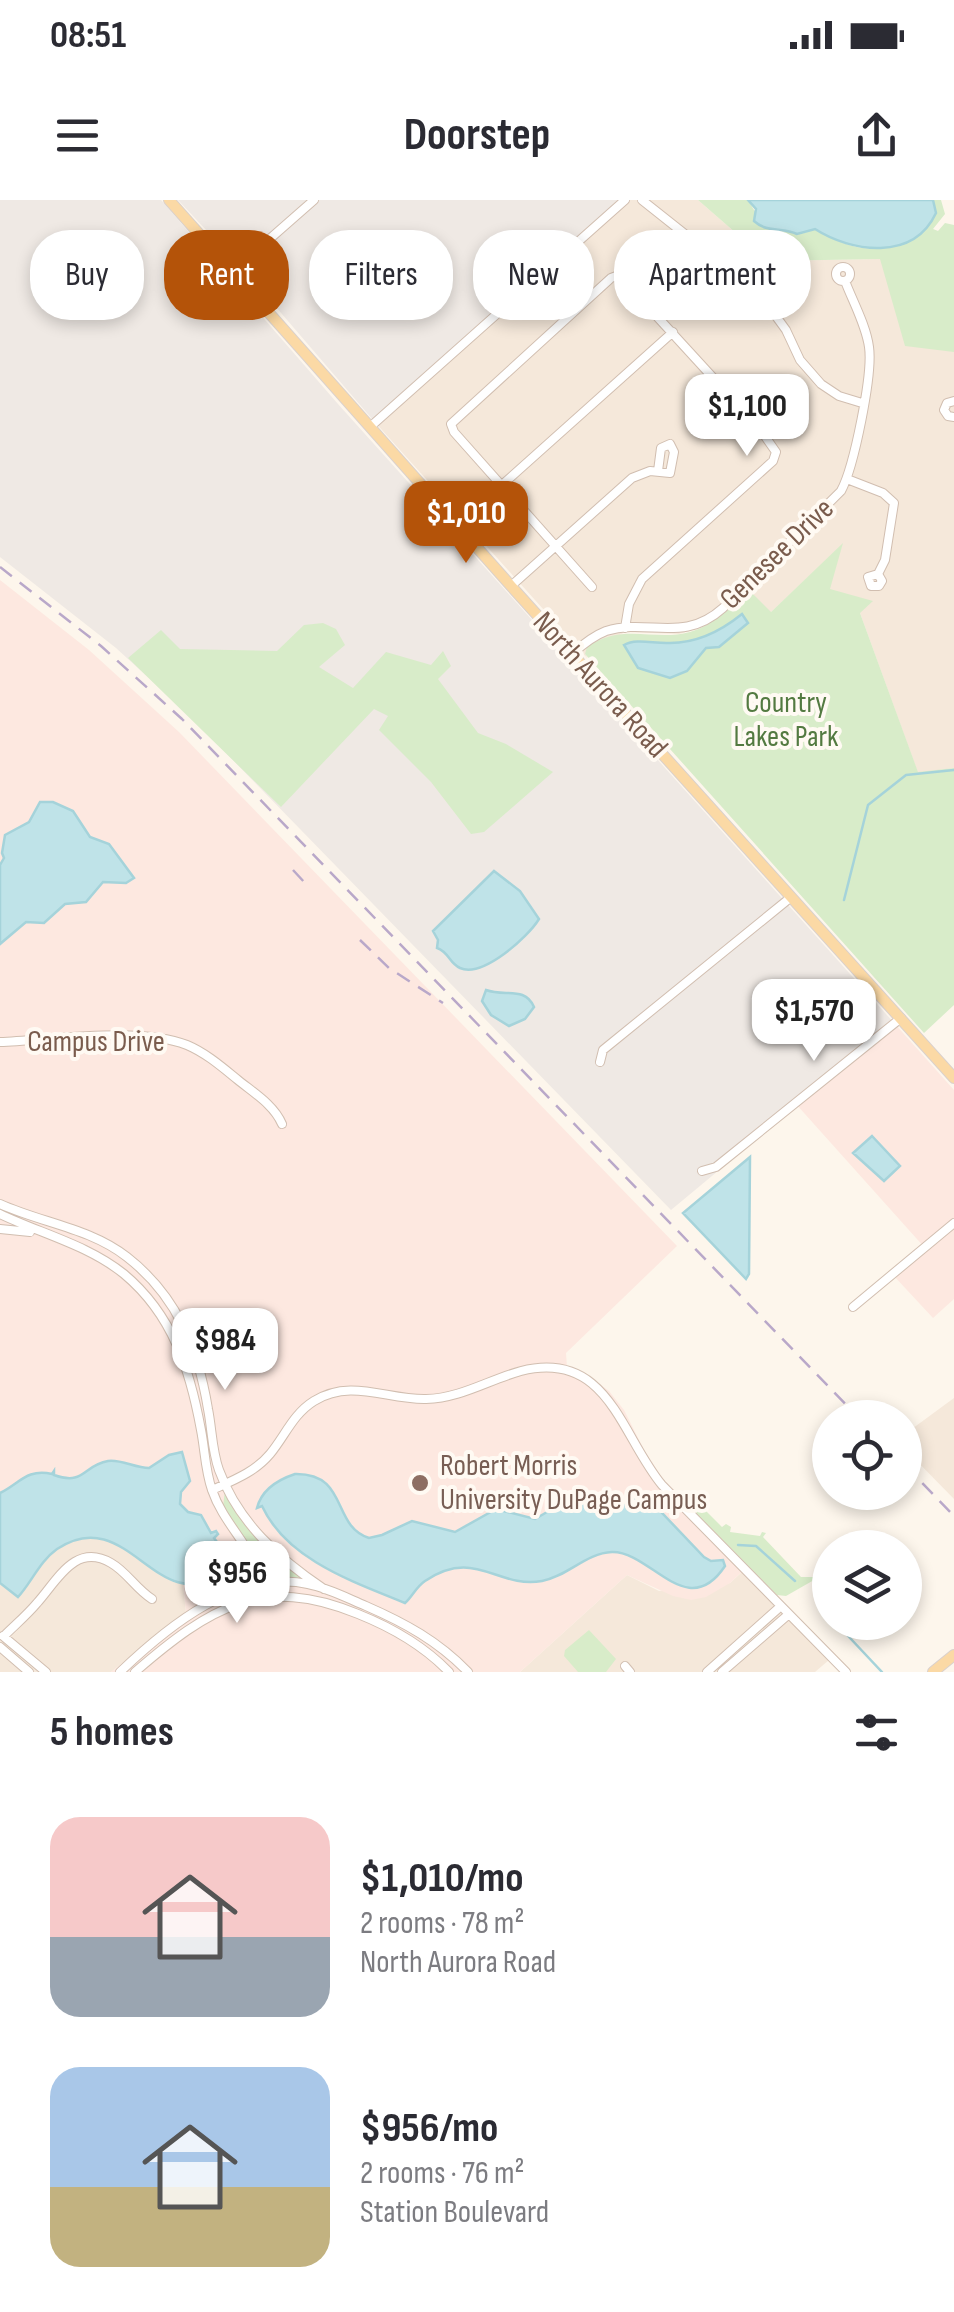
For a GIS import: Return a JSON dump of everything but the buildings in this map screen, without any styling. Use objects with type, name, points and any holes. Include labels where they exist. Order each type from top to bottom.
[{"type":"main road","name":"North Aurora Road","points":[[169,200],[195,230]]},
{"type":"main road","name":"North Aurora Road","points":[[274,320],[954,1078]]},
{"type":"main road","points":[[933,1672],[954,1655]]},
{"type":"street","points":[[280,230],[314,200]]},
{"type":"street","points":[[370,428],[625,200]]},
{"type":"street","points":[[642,200],[686,235],[724,275],[773,312],[800,360],[820,384],[862,403]]},
{"type":"street","points":[[592,586],[452,430],[451,424],[597,290],[619,275],[772,443],[776,456],[642,579],[629,604],[625,628]]},
{"type":"street","name":"Genesee Drive","points":[[572,654],[600,634],[625,628],[678,630],[710,618],[834,500],[847,480],[869,367],[869,346],[845,281]]},
{"type":"street","points":[[502,485],[673,332]]},
{"type":"street","points":[[954,401],[947,403],[944,410],[954,417]]},
{"type":"street","points":[[510,586],[632,478],[641,472],[658,471]]},
{"type":"street","points":[[847,480],[883,493],[894,503],[885,560],[878,574]]},
{"type":"street","points":[[600,1062],[603,1050],[790,898]]},
{"type":"street","points":[[702,1171],[716,1167],[901,1018]]},
{"type":"street","name":"Campus Drive","points":[[0,1042],[129,1036],[168,1039],[194,1048],[216,1062],[270,1106],[282,1124]]},
{"type":"street","points":[[0,1204],[95,1237],[132,1260],[159,1288],[177,1312],[195,1350],[225,1484],[241,1511],[279,1557],[324,1589]]},
{"type":"street","points":[[0,1214],[106,1261],[138,1287],[158,1312],[175,1338],[190,1376],[212,1490],[247,1550],[262,1585],[272,1596]]},
{"type":"street","points":[[853,1308],[954,1223]]},
{"type":"street","points":[[0,1229],[50,1236]]},
{"type":"street","points":[[212,1490],[239,1478],[268,1456],[302,1410],[328,1394],[359,1389],[418,1399],[442,1398],[529,1369],[567,1371],[607,1396],[662,1486],[846,1672]]},
{"type":"street","points":[[204,1446],[218,1479],[225,1484]]},
{"type":"street","points":[[214,1447],[227,1472],[239,1478]]},
{"type":"street","points":[[239,1478],[233,1492],[241,1511]]},
{"type":"street","points":[[240,1590],[249,1571],[247,1550]]},
{"type":"street","points":[[46,1672],[2,1635],[37,1604],[64,1568],[84,1558],[99,1558],[115,1565],[152,1598]]},
{"type":"street","points":[[120,1672],[167,1631],[240,1590],[300,1583],[324,1589],[410,1626],[434,1641],[468,1672]]},
{"type":"street","points":[[135,1672],[184,1633],[241,1603],[272,1596],[322,1600],[375,1621],[408,1638],[449,1672]]},
{"type":"street","points":[[707,1672],[781,1606]]},
{"type":"street","points":[[722,1672],[789,1614]]},
{"type":"street","points":[[0,1647],[29,1672]]},
{"type":"shaded area","points":[[0,200],[161,200],[187,230],[164,230],[164,320],[265,320],[895,1024],[671,1210],[187,713],[116,648],[0,557]]},
{"type":"shaded area","points":[[178,200],[619,200],[585,230],[473,230],[473,320],[485,320],[373,420],[287,320],[289,230],[206,230]]},
{"type":"shaded area","points":[[619,200],[698,200],[732,230],[614,230],[614,320],[811,320],[811,260],[880,259],[954,246],[954,768],[918,773],[860,613],[829,589],[842,545],[770,613],[749,590],[723,615],[703,627],[679,634],[625,632],[585,654],[588,659],[373,420],[485,320],[594,320],[594,230],[585,230]]},
{"type":"shaded area","points":[[0,580],[89,650],[179,732],[677,1246],[566,1353],[567,1367],[609,1391],[663,1479],[748,1566],[730,1583],[706,1597],[691,1600],[627,1575],[520,1672],[111,1672],[186,1613],[182,1575],[125,1532],[0,1534]]},
{"type":"shaded area","points":[[895,1024],[954,1090],[954,1299],[933,1318],[893,1275],[925,1248],[796,1104]]},
{"type":"shaded area","points":[[954,1398],[954,1499],[922,1466],[922,1422]]},
{"type":"shaded area","points":[[125,1532],[182,1575],[186,1613],[111,1672],[0,1672],[0,1534]]},
{"type":"shaded area","points":[[742,1572],[829,1660],[815,1672],[520,1672],[627,1575],[659,1591],[730,1583]]},
{"type":"green space","points":[[698,200],[748,200],[772,230],[732,230]]},
{"type":"green space","points":[[933,200],[941,200],[945,214],[933,229],[938,231],[945,223],[954,225],[954,352],[905,346],[880,259],[811,260],[811,230],[859,248],[881,248],[920,232],[936,213]]},
{"type":"green space","name":"Country Lakes Park","points":[[843,543],[830,589],[873,601],[860,613],[918,772],[954,768],[954,1005],[924,1033],[585,654],[587,647],[614,636],[676,634],[699,629],[722,615],[749,590],[771,612]]},
{"type":"green space","points":[[323,623],[336,629],[345,645],[319,667],[353,688],[386,652],[431,665],[443,651],[451,666],[438,679],[478,733],[506,744],[553,772],[484,832],[471,834],[431,782],[379,730],[388,716],[374,709],[281,807],[128,658],[161,630],[180,649],[277,651],[304,625]]},
{"type":"green space","points":[[225,1489],[238,1512],[304,1581],[264,1581],[254,1553],[223,1507]]},
{"type":"green space","points":[[702,1501],[701,1506],[722,1527],[731,1527],[730,1532],[760,1536],[766,1533],[763,1537],[801,1577],[812,1577],[812,1581],[786,1596],[777,1595],[696,1513]]},
{"type":"green space","points":[[589,1630],[616,1659],[606,1672],[578,1672],[564,1656],[565,1650]]},
{"type":"water","points":[[748,200],[933,200],[936,213],[926,229],[912,239],[880,248],[846,243],[815,229],[764,227],[754,221],[756,209]]},
{"type":"water","points":[[742,614],[748,623],[719,647],[706,648],[687,671],[670,678],[638,668],[624,645],[690,641],[717,631]]},
{"type":"water","points":[[40,802],[53,802],[73,811],[90,837],[109,844],[134,878],[126,883],[103,882],[86,902],[65,904],[44,923],[26,922],[0,944],[0,865],[5,835],[29,822]]},
{"type":"water","points":[[494,871],[520,891],[539,919],[525,936],[492,962],[470,970],[460,968],[437,948],[433,931]]},
{"type":"water","points":[[486,990],[520,994],[534,1007],[525,1019],[509,1026],[491,1015],[482,1001]]},
{"type":"water","points":[[872,1136],[900,1166],[884,1181],[853,1153]]},
{"type":"water","points":[[750,1157],[749,1274],[746,1279],[683,1213]]},
{"type":"water","points":[[182,1452],[190,1481],[181,1492],[180,1504],[188,1512],[201,1515],[211,1533],[218,1534],[214,1538],[231,1561],[229,1570],[223,1572],[225,1578],[220,1574],[197,1584],[177,1582],[103,1539],[81,1538],[51,1554],[18,1597],[0,1583],[0,1493],[36,1473],[54,1471],[54,1475],[72,1478],[100,1463],[113,1461],[149,1468]]},
{"type":"water","points":[[295,1474],[324,1482],[349,1523],[369,1538],[412,1521],[455,1532],[496,1509],[535,1519],[573,1497],[620,1508],[644,1494],[704,1557],[723,1560],[725,1566],[711,1582],[697,1588],[683,1586],[641,1562],[612,1552],[594,1556],[542,1581],[512,1580],[472,1568],[458,1568],[425,1581],[405,1603],[305,1555],[273,1525],[262,1506],[257,1508],[270,1488]]},
{"type":"waterway","points":[[844,900],[868,805],[906,775],[954,770]]},
{"type":"waterway","points":[[738,1545],[756,1546],[795,1581]]},
{"type":"waterway","points":[[852,1640],[882,1672]]},
{"type":"railway","points":[[0,567],[101,646],[182,719],[842,1400]]},
{"type":"railway","points":[[293,870],[305,883]]},
{"type":"railway","points":[[360,940],[389,968],[443,1003]]},
{"type":"railway","points":[[922,1483],[954,1516]]},
{"type":"place","name":"Robert Morris University DuPage Campus","points":[[420,1483]]}]
